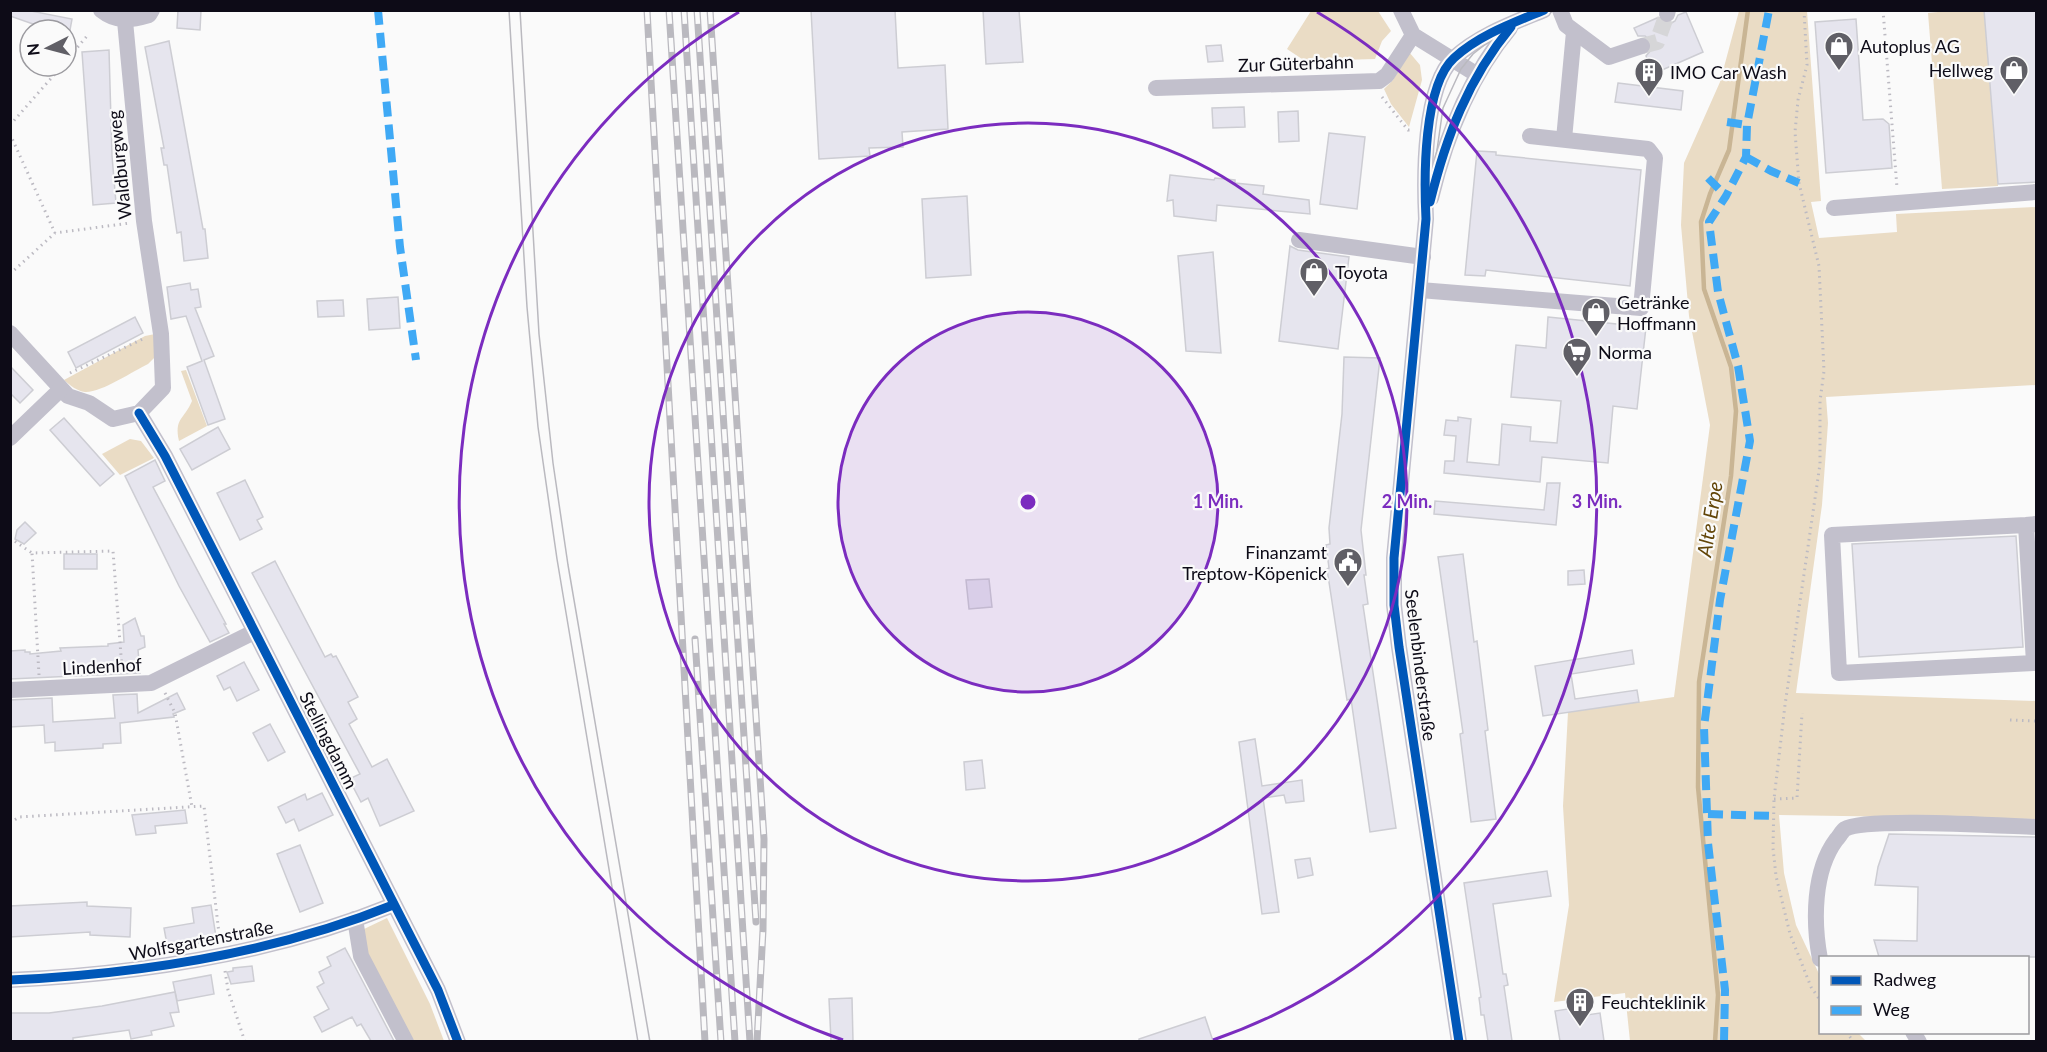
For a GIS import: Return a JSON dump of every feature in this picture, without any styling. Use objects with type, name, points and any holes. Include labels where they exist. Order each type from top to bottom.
[{"type":"street","points":[[101,10],[108,16],[125,21],[149,15],[152,10]]},
{"type":"street","points":[[1401,10],[1413,35],[1476,74]]},
{"type":"street","points":[[1515,22],[1544,10]]},
{"type":"street","points":[[1560,10],[1566,25],[1609,57],[1642,46]]},
{"type":"street","name":"Waldburgweg","points":[[125,21],[144,220],[161,332],[163,388],[139,413]]},
{"type":"street","name":"Seelenbinderstraße","points":[[1459,1041],[1394,605],[1395,542],[1423,256],[1426,219],[1424,178],[1432,109],[1439,82],[1452,59],[1477,40],[1515,22]]},
{"type":"street","name":"Seelenbinderstraße","points":[[1426,219],[1441,155],[1476,74],[1492,49],[1515,22]]},
{"type":"street","points":[[1564,139],[1575,32]]},
{"type":"street","name":"Zur Güterbahn","points":[[1156,88],[1380,81],[1387,75],[1413,35]]},
{"type":"street","points":[[1420,290],[1641,308],[1655,158],[1648,149],[1530,136]]},
{"type":"street","points":[[1834,208],[2037,192]]},
{"type":"street","points":[[1299,240],[1423,256]]},
{"type":"street","points":[[10,333],[62,382],[69,396],[89,403],[113,419],[139,413]]},
{"type":"street","points":[[10,438],[62,382]]},
{"type":"street","name":"Stellingdamm","points":[[139,413],[165,456],[438,990],[458,1041]]},
{"type":"street","points":[[2031,525],[2034,663],[1839,673],[1832,535],[2031,525]]},
{"type":"street","name":"Lindenhof","points":[[10,690],[151,683],[255,632]]},
{"type":"street","points":[[1820,956],[1816,932],[1819,877],[1829,850],[1845,829],[1872,823],[2037,826]]},
{"type":"street","name":"Wolfsgartenstraße","points":[[10,980],[136,971],[252,948],[355,919],[393,904]]},
{"type":"street","points":[[355,919],[361,956],[406,1041]]},
{"type":"path","points":[[1804,10],[1807,65],[1798,99],[1795,132],[1799,183],[1819,266],[1824,371],[1820,401],[1820,464],[1803,569],[1774,799],[1773,848],[1776,876],[1790,934],[1811,987],[1819,997]]},
{"type":"path","points":[[1883,10],[1898,203]]},
{"type":"path","points":[[78,47],[87,36]]},
{"type":"path","points":[[10,125],[51,78]]},
{"type":"path","points":[[1380,81],[1380,93],[1389,107],[1408,130],[1412,130]]},
{"type":"path","points":[[10,134],[55,233]]},
{"type":"path","points":[[10,274],[55,233],[144,220]]},
{"type":"path","points":[[62,382],[161,332]]},
{"type":"path","points":[[10,538],[32,553],[113,551],[123,685]]},
{"type":"path","points":[[32,553],[40,688]]},
{"type":"path","points":[[159,680],[176,713],[192,807]]},
{"type":"path","points":[[1774,799],[1797,798],[1802,713]]},
{"type":"path","points":[[2010,720],[2037,721]]},
{"type":"path","points":[[10,822],[19,817],[204,806],[220,948]]},
{"type":"path","points":[[224,964],[228,990],[245,1041]]},
{"type":"shaded area","points":[[1958,10],[1984,11],[1998,186],[1942,189],[1928,13]]},
{"type":"shaded area","points":[[1311,11],[1378,11],[1391,31],[1382,41],[1375,59],[1305,61],[1287,49]]},
{"type":"shaded area","points":[[1739,11],[1807,11],[1821,201],[1811,202],[1819,238],[1897,232],[1896,214],[2036,207],[2036,385],[1826,397],[1828,423],[1822,505],[1796,693],[2036,701],[2036,819],[1779,815],[1784,873],[1796,925],[1819,974],[1819,1034],[1859,1034],[1866,1041],[1630,1041],[1625,993],[1554,1002],[1569,905],[1563,806],[1568,712],[1674,697],[1710,425],[1689,316],[1681,225],[1684,163],[1720,82]]},
{"type":"shaded area","points":[[1409,52],[1420,65],[1422,80],[1409,127],[1391,104],[1384,89],[1393,80]]},
{"type":"shaded area","points":[[155,334],[155,357],[148,364],[117,381],[85,392],[64,380],[145,336]]},
{"type":"shaded area","points":[[186,370],[207,426],[179,441],[179,423],[192,401],[181,371]]},
{"type":"shaded area","points":[[130,439],[141,441],[154,458],[120,475],[102,454]]},
{"type":"shaded area","points":[[387,918],[430,1004],[444,1041],[410,1041],[363,951],[364,929]]},
{"type":"building","points":[[10,10],[26,10],[67,18],[18,19],[10,16]]},
{"type":"building","points":[[178,10],[201,10],[200,30],[177,28]]},
{"type":"building","points":[[811,10],[895,10],[898,68],[945,65],[948,129],[902,132],[903,147],[869,148],[870,156],[819,159]]},
{"type":"building","points":[[983,10],[1019,10],[1023,62],[986,64]]},
{"type":"building","name":"Hellweg","points":[[1984,10],[2037,10],[2037,182],[1998,184]]},
{"type":"building","points":[[1686,12],[1703,52],[1653,74],[1646,56],[1652,49],[1652,42],[1645,36],[1638,36],[1634,28],[1657,18],[1664,24],[1670,24],[1678,15]]},
{"type":"building","name":"Autoplus AG","points":[[1856,19],[1863,120],[1883,119],[1889,124],[1892,168],[1826,173],[1815,22]]},
{"type":"building","points":[[169,41],[203,229],[205,229],[208,258],[184,261],[181,232],[177,233],[167,165],[164,165],[161,148],[164,148],[145,47]]},
{"type":"building","points":[[1221,45],[1223,61],[1208,62],[1206,46]]},
{"type":"building","points":[[109,50],[112,156],[116,203],[93,205],[82,52]]},
{"type":"building","name":"IMO Car Wash","points":[[1618,83],[1683,91],[1681,110],[1615,102]]},
{"type":"building","points":[[1244,107],[1245,127],[1213,128],[1212,108]]},
{"type":"building","points":[[1298,111],[1299,141],[1279,142],[1278,112]]},
{"type":"building","points":[[1329,133],[1365,137],[1357,209],[1320,204]]},
{"type":"building","points":[[1477,151],[1641,170],[1630,286],[1486,270],[1485,276],[1465,275]]},
{"type":"building","points":[[1170,175],[1235,180],[1235,183],[1264,186],[1263,194],[1309,200],[1310,214],[1217,205],[1216,221],[1174,216],[1173,200],[1167,201]]},
{"type":"building","points":[[967,196],[971,275],[926,278],[922,199]]},
{"type":"building","name":"Toyota","points":[[1290,246],[1298,250],[1349,257],[1338,349],[1279,341]]},
{"type":"building","points":[[1213,252],[1221,353],[1186,351],[1178,256]]},
{"type":"building","points":[[190,283],[191,290],[198,289],[201,307],[195,308],[214,356],[204,360],[225,419],[208,425],[187,367],[202,361],[186,316],[171,319],[167,287]]},
{"type":"building","points":[[398,297],[400,328],[369,330],[367,299]]},
{"type":"building","points":[[343,300],[344,316],[318,317],[317,301]]},
{"type":"building","points":[[135,317],[143,333],[76,368],[68,352]]},
{"type":"building","points":[[1548,317],[1646,327],[1637,409],[1613,406],[1608,463],[1542,457],[1540,482],[1444,473],[1445,461],[1454,461],[1456,436],[1444,435],[1446,420],[1458,421],[1458,417],[1471,419],[1467,462],[1499,465],[1502,424],[1531,427],[1530,441],[1557,443],[1561,401],[1511,397],[1516,345],[1546,348]]},
{"type":"building","name":"Finanzamt Treptow-Köpenick","points":[[1344,357],[1380,358],[1361,530],[1368,604],[1363,605],[1396,828],[1370,832],[1351,699],[1347,700],[1327,569],[1329,568],[1326,545],[1330,544],[1329,528],[1342,414]]},
{"type":"building","points":[[10,366],[33,390],[20,403],[10,393]]},
{"type":"building","points":[[64,418],[114,474],[100,486],[50,430]]},
{"type":"building","points":[[218,427],[230,449],[192,470],[180,449]]},
{"type":"building","points":[[155,460],[165,481],[153,487],[229,633],[210,642],[179,586],[125,476]]},
{"type":"building","points":[[245,480],[263,517],[257,520],[262,529],[240,540],[217,493]]},
{"type":"building","points":[[1547,483],[1560,483],[1556,525],[1434,514],[1435,501],[1544,510]]},
{"type":"building","points":[[25,522],[36,533],[24,544],[15,539],[17,530]]},
{"type":"building","points":[[2016,536],[2023,647],[1859,657],[1852,544]]},
{"type":"building","points":[[64,554],[97,554],[97,569],[64,569]]},
{"type":"building","points":[[1463,554],[1474,642],[1477,641],[1496,819],[1471,822],[1460,734],[1463,733],[1438,557]]},
{"type":"building","points":[[275,561],[325,657],[331,654],[333,657],[336,656],[358,697],[348,702],[357,719],[349,724],[372,767],[387,759],[414,811],[380,826],[368,798],[361,802],[349,779],[360,774],[252,573]]},
{"type":"building","points":[[1584,570],[1585,584],[1568,585],[1568,571]]},
{"type":"building","points":[[989,579],[992,607],[969,609],[966,580]]},
{"type":"building","points":[[135,618],[141,636],[144,636],[145,647],[138,650],[140,673],[10,679],[10,651],[25,650],[30,654],[61,651],[60,648],[108,646],[108,644],[124,642],[123,625]]},
{"type":"building","points":[[1632,650],[1634,664],[1571,674],[1575,699],[1637,690],[1639,702],[1543,716],[1535,666]]},
{"type":"building","points":[[244,662],[259,690],[237,701],[230,687],[224,690],[217,676]]},
{"type":"building","points":[[177,693],[185,709],[173,714],[174,717],[120,723],[121,743],[103,744],[103,748],[55,751],[55,742],[45,743],[44,725],[10,727],[10,700],[52,698],[53,722],[115,718],[113,695],[137,694],[138,713]]},
{"type":"building","points":[[270,724],[285,752],[268,761],[253,733]]},
{"type":"building","points":[[1255,739],[1262,786],[1302,780],[1304,801],[1286,803],[1284,795],[1263,798],[1279,912],[1262,914],[1239,742]]},
{"type":"building","points":[[982,760],[985,788],[966,790],[964,762]]},
{"type":"building","points":[[322,793],[333,815],[299,831],[294,819],[286,823],[278,807],[305,794],[307,800]]},
{"type":"building","points":[[185,810],[187,823],[155,826],[156,833],[136,835],[132,815]]},
{"type":"building","points":[[1889,834],[2037,837],[2037,957],[1879,956],[1874,940],[1917,941],[1918,887],[1875,885],[1878,867]]},
{"type":"building","points":[[300,845],[323,903],[300,912],[277,854]]},
{"type":"building","points":[[1310,858],[1313,875],[1298,878],[1295,860]]},
{"type":"building","points":[[1547,871],[1551,896],[1493,904],[1503,974],[1506,974],[1508,985],[1504,986],[1512,1041],[1488,1041],[1484,1015],[1481,1015],[1479,998],[1481,997],[1464,883]]},
{"type":"building","points":[[87,902],[87,906],[131,908],[130,937],[90,935],[90,932],[10,937],[10,906]]},
{"type":"building","points":[[211,905],[216,937],[205,940],[205,942],[168,950],[164,928],[194,923],[192,908]]},
{"type":"building","points":[[345,948],[394,1041],[371,1041],[361,1024],[357,1026],[352,1017],[322,1032],[314,1017],[329,1009],[317,987],[324,983],[319,972],[331,966],[327,957]]},
{"type":"building","points":[[252,966],[254,981],[231,984],[227,972],[233,971],[233,968]]},
{"type":"building","points":[[211,975],[214,994],[177,1001],[173,982]]},
{"type":"building","points":[[175,992],[179,1012],[170,1013],[174,1026],[151,1031],[152,1035],[131,1039],[129,1030],[73,1038],[73,1041],[10,1041],[10,1013],[49,1013],[102,1006]]},
{"type":"building","points":[[852,998],[853,1041],[831,1041],[829,999]]},
{"type":"building","name":"Feuchteklinik","points":[[1586,1006],[1587,1015],[1600,1013],[1604,1041],[1560,1041],[1555,1011]]},
{"type":"building","points":[[1205,1017],[1213,1041],[1139,1041],[1139,1039]]},
{"type":"waterway","name":"Alte Erpe","points":[[1715,1042],[1718,995],[1698,787],[1699,682],[1731,476],[1736,411],[1731,367],[1704,289],[1701,222],[1729,150],[1748,10]]},
{"type":"tunnel","points":[[1642,46],[1657,42],[1667,14]]},
{"type":"tram line","points":[[509,10],[527,307],[538,427],[557,559],[638,1042]]},
{"type":"tram line","points":[[520,10],[539,334],[553,463],[568,565],[650,1042]]},
{"type":"tram line","points":[[1463,1042],[1401,642],[1396,567],[1434,171],[1443,108],[1461,69],[1473,54],[1487,43],[1555,10]]},
{"type":"railway","points":[[647,10],[705,1042]]},
{"type":"railway","points":[[669,10],[735,1042]]},
{"type":"railway","points":[[684,10],[750,1042]]},
{"type":"railway","points":[[697,10],[756,922]]},
{"type":"railway","points":[[710,10],[764,839],[763,930],[757,1042]]},
{"type":"railway","points":[[695,639],[721,1042]]},
{"type":"marked path","points":[[378,10],[400,247],[416,360]]},
{"type":"marked path","points":[[1724,1042],[1725,990],[1708,843],[1704,727],[1720,600],[1750,441],[1738,366],[1718,292],[1709,222],[1726,196],[1746,157],[1747,125],[1769,10]]},
{"type":"marked path","points":[[1727,122],[1747,125]]},
{"type":"marked path","points":[[1746,157],[1799,183]]},
{"type":"marked path","points":[[1708,178],[1726,196]]},
{"type":"marked path","points":[[1708,814],[1774,816]]},
{"type":"cycle path","points":[[1459,1042],[1394,605],[1394,558],[1426,219],[1426,158],[1436,89],[1444,71],[1454,58],[1485,36],[1544,10]]},
{"type":"cycle path","points":[[1430,202],[1443,155],[1460,110],[1482,67],[1511,27]]},
{"type":"cycle path","points":[[139,413],[165,456],[438,990],[458,1042]]},
{"type":"cycle path","points":[[10,980],[108,973],[205,959],[301,937],[393,905]]},
{"type":"place","name":"Autoplus AG","points":[[1839,72]]},
{"type":"place","name":"Hellweg","points":[[2014,96]]},
{"type":"place","name":"IMO Car Wash","points":[[1649,98]]},
{"type":"place","name":"Toyota","points":[[1314,298]]},
{"type":"place","name":"Getränke Hoffmann","points":[[1596,338]]},
{"type":"place","name":"Norma","points":[[1577,378]]},
{"type":"place","name":"Finanzamt Treptow-Köpenick","points":[[1348,588]]},
{"type":"place","name":"Feuchteklinik","points":[[1580,1028]]}]
